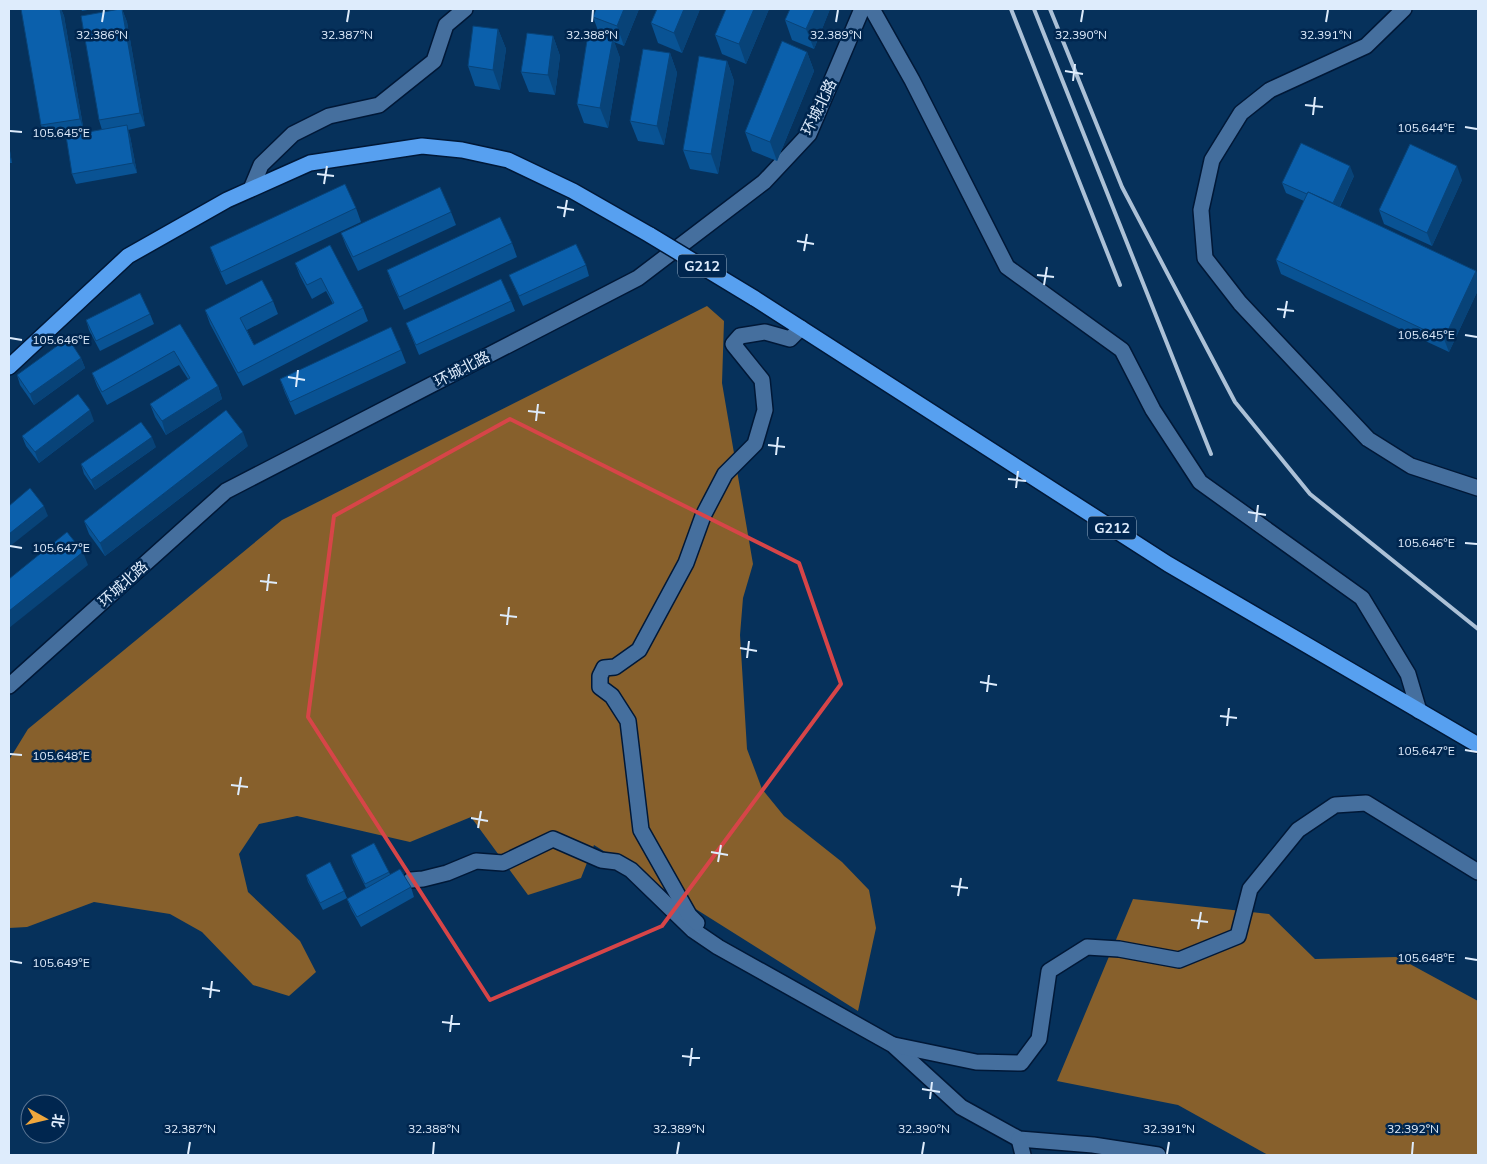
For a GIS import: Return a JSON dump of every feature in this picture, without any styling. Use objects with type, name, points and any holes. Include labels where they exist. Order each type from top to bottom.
[{"type":"highway","name":"G212","points":[[9,367],[128,256],[227,200],[310,163],[422,146],[462,150],[508,160],[573,191],[650,235],[754,298],[1168,564],[1478,745]]},
{"type":"street","points":[[252,189],[261,165],[294,134],[329,116],[379,105],[434,61],[446,25],[465,9]]},
{"type":"street","name":"环城北路","points":[[9,686],[226,491],[638,278],[764,182],[809,134],[862,9]]},
{"type":"street","points":[[872,9],[912,80],[1007,266],[1122,350],[1153,410],[1200,482],[1362,598],[1408,674],[1419,710]]},
{"type":"street","points":[[1404,9],[1366,46],[1270,90],[1241,113],[1212,160],[1201,210],[1204,258],[1240,303],[1368,439],[1411,466],[1478,488]]},
{"type":"street","points":[[718,947],[689,915],[641,830],[628,721],[612,696],[600,687],[600,676],[604,668],[615,667],[639,650],[686,563],[703,516],[725,474],[755,444],[765,410],[762,380],[733,344],[740,336],[766,332],[790,339],[801,328]]},
{"type":"street","points":[[893,1045],[976,1062],[1021,1063],[1039,1039],[1049,971],[1087,947],[1119,948],[1179,960],[1238,936],[1250,889],[1298,830],[1335,806],[1366,803],[1478,872]]},
{"type":"street","points":[[411,880],[439,875],[476,861],[503,863],[553,839],[601,860],[617,862],[631,870],[693,930],[718,947],[893,1045],[961,1107],[1019,1139],[1093,1145],[1158,1155]]},
{"type":"street","points":[[1019,1139],[1023,1155]]},
{"type":"highlighted area","points":[[510,419],[799,563],[841,684],[662,926],[490,1000],[308,717],[334,516]]},
{"type":"shaded area","points":[[707,306],[724,321],[722,383],[753,564],[743,598],[740,635],[747,749],[762,789],[784,816],[842,862],[869,890],[876,928],[858,1011],[594,845],[581,878],[528,895],[471,817],[410,842],[297,816],[259,824],[239,854],[248,892],[300,941],[316,972],[289,996],[253,985],[202,932],[170,914],[94,902],[27,927],[9,928],[9,760],[28,729],[282,520]]},
{"type":"shaded area","points":[[1133,899],[1269,914],[1315,959],[1397,957],[1478,1001],[1478,1155],[1268,1155],[1178,1105],[1057,1081]]},
{"type":"building","points":[[21,9],[60,9],[80,119],[41,125]]},
{"type":"building","points":[[122,9],[140,113],[99,120],[81,16]]},
{"type":"building","points":[[596,9],[624,9],[617,26],[593,17]]},
{"type":"building","points":[[657,9],[684,9],[674,33],[651,23]]},
{"type":"building","points":[[726,9],[754,9],[739,44],[715,35]]},
{"type":"building","points":[[790,9],[815,9],[806,29],[785,20]]},
{"type":"building","points":[[473,26],[498,29],[493,70],[468,66]]},
{"type":"building","points":[[527,33],[553,36],[548,75],[521,72]]},
{"type":"building","points":[[588,34],[613,38],[600,108],[577,104]]},
{"type":"building","points":[[782,41],[807,52],[770,142],[745,132]]},
{"type":"building","points":[[643,49],[670,53],[657,126],[630,121]]},
{"type":"building","points":[[699,56],[727,61],[711,154],[683,150]]},
{"type":"building","points":[[127,125],[133,163],[72,174],[66,136]]},
{"type":"building","points":[[1301,143],[1350,166],[1333,203],[1282,183]]},
{"type":"building","points":[[1410,144],[1457,166],[1427,233],[1379,210]]},
{"type":"building","points":[[345,184],[356,208],[221,272],[210,247]]},
{"type":"building","points":[[440,187],[451,212],[353,257],[341,233]]},
{"type":"building","points":[[1308,192],[1476,271],[1444,339],[1276,260]]},
{"type":"building","points":[[500,217],[512,243],[399,297],[387,270]]},
{"type":"building","points":[[576,244],[586,265],[519,296],[509,275]]},
{"type":"building","points":[[330,245],[363,308],[238,373],[205,310],[262,280],[273,301],[240,318],[254,345],[334,303],[321,278],[307,285],[295,263]]},
{"type":"building","points":[[501,279],[511,301],[416,345],[406,323]]},
{"type":"building","points":[[140,293],[150,314],[96,341],[86,320]]},
{"type":"building","points":[[180,324],[218,386],[162,421],[150,404],[190,378],[174,351],[102,392],[92,373]]},
{"type":"building","points":[[391,327],[401,350],[290,402],[280,379]]},
{"type":"building","points":[[68,338],[81,358],[30,394],[17,375]]},
{"type":"building","points":[[78,394],[90,410],[35,452],[22,436]]},
{"type":"building","points":[[226,410],[243,432],[100,543],[84,521]]},
{"type":"building","points":[[141,422],[152,437],[91,480],[81,464]]},
{"type":"building","points":[[30,488],[44,506],[9,534],[9,506]]},
{"type":"building","points":[[67,532],[83,552],[9,611],[9,579]]},
{"type":"building","points":[[374,843],[389,872],[365,884],[351,855]]},
{"type":"building","points":[[330,862],[344,891],[320,903],[306,875]]},
{"type":"building","points":[[400,869],[411,887],[357,917],[347,899]]},
{"type":"railway","points":[[1011,9],[1120,285]]},
{"type":"railway","points":[[1034,9],[1211,454]]},
{"type":"railway","points":[[1050,9],[1122,187],[1235,402],[1310,494],[1478,629]]}]
